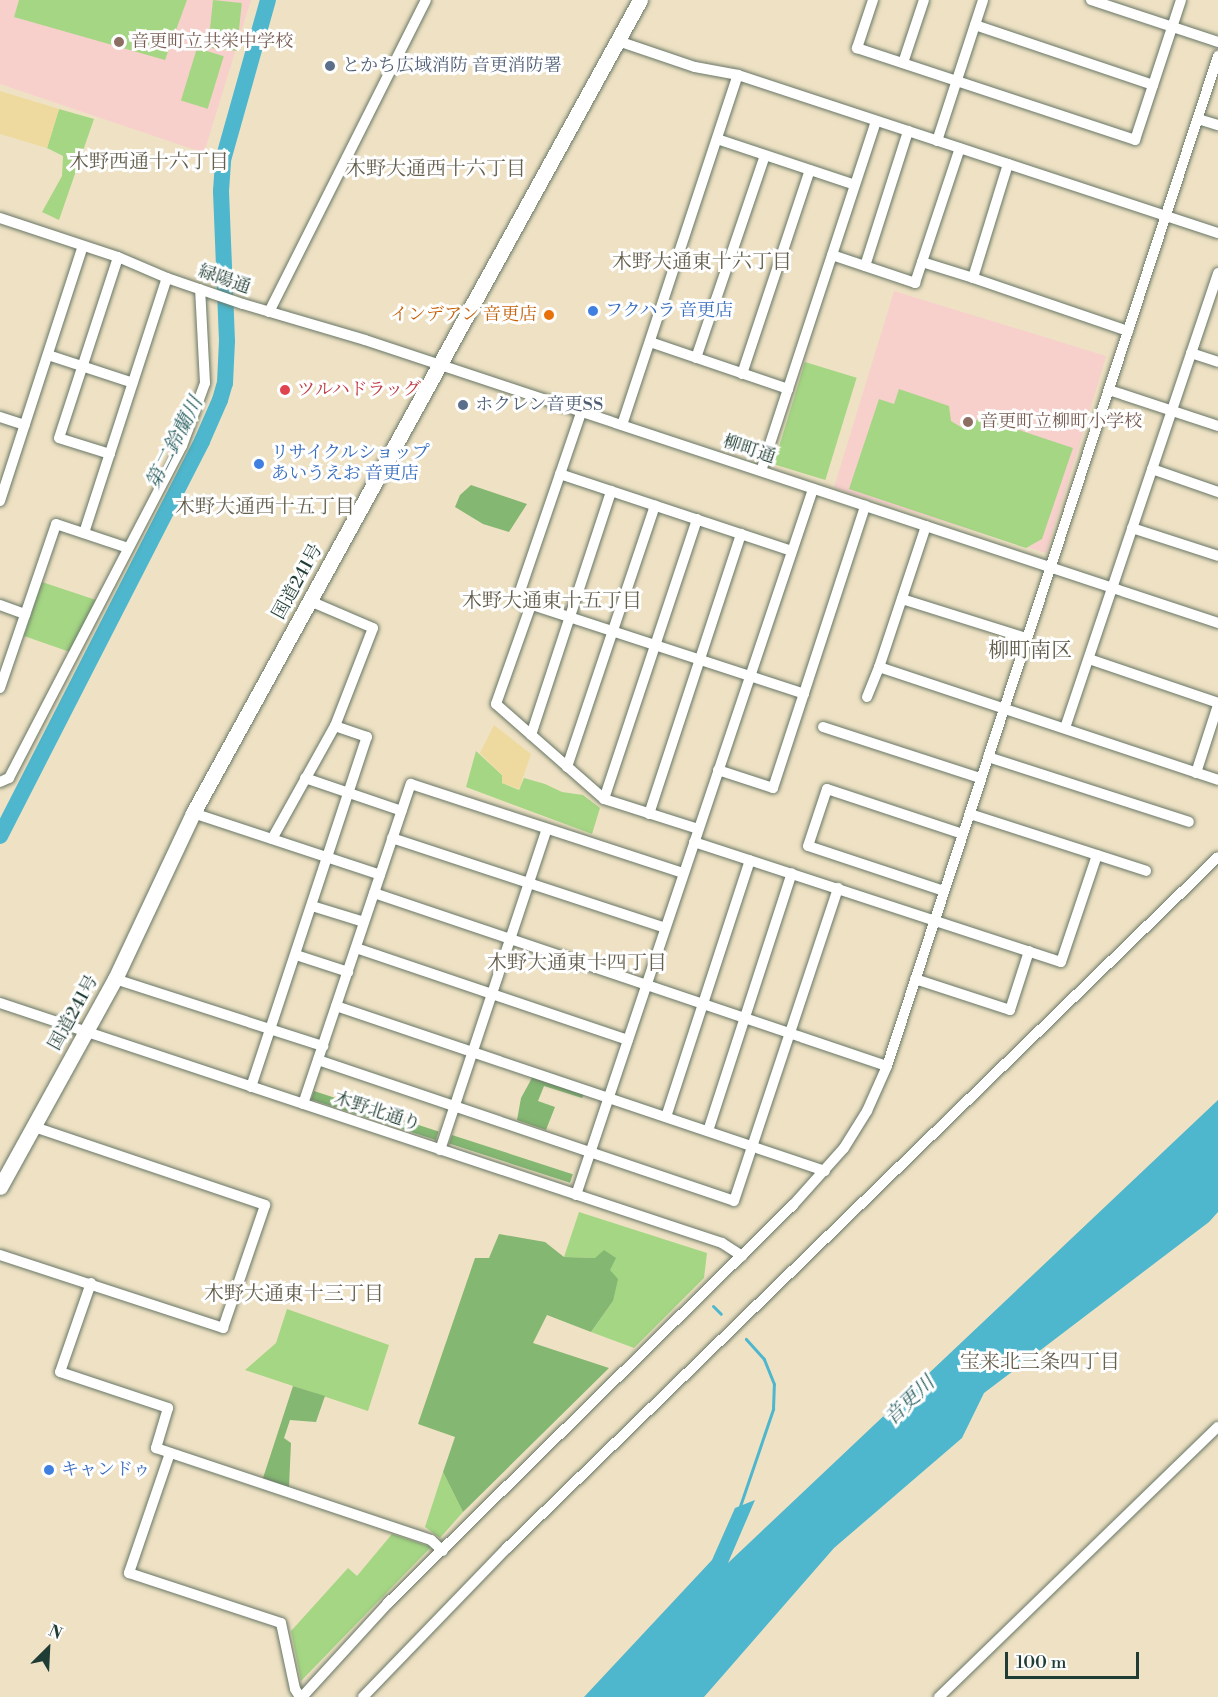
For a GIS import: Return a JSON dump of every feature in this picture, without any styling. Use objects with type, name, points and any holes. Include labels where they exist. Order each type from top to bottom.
[{"type":"highway","name":"国道241号","points":[[0,1187],[115,979],[193,813],[640,0]]},
{"type":"street","points":[[269,312],[426,0]]},
{"type":"street","points":[[873,0],[857,48],[1136,140],[1181,0]]},
{"type":"street","points":[[903,63],[924,0]]},
{"type":"street","points":[[937,141],[983,0]]},
{"type":"street","points":[[1091,0],[1218,42]]},
{"type":"street","points":[[975,25],[1154,85]]},
{"type":"street","points":[[618,41],[695,67],[738,75],[1218,233]]},
{"type":"street","points":[[170,1454],[129,1573],[281,1623],[296,1689],[301,1697],[372,1620],[742,1256],[825,1171],[844,1148],[867,1111],[887,1066],[1218,56]]},
{"type":"street","points":[[622,425],[738,75]]},
{"type":"street","points":[[1198,119],[1218,125]]},
{"type":"street","points":[[761,471],[876,121]]},
{"type":"street","points":[[865,266],[908,131]]},
{"type":"street","points":[[717,139],[855,185]]},
{"type":"street","points":[[832,255],[915,283],[960,148]]},
{"type":"street","points":[[696,358],[765,155]]},
{"type":"street","points":[[973,278],[1008,164]]},
{"type":"street","points":[[742,374],[810,170]]},
{"type":"street","name":"緑陽通","points":[[0,218],[118,257],[167,278],[243,304],[440,365]]},
{"type":"street","points":[[0,501],[3,482],[25,425],[84,246]]},
{"type":"street","points":[[110,454],[59,438],[118,257]]},
{"type":"street","points":[[922,262],[1128,331]]},
{"type":"street","points":[[1065,728],[1218,273]]},
{"type":"street","points":[[84,533],[167,278]]},
{"type":"street","points":[[0,782],[9,778],[182,446],[205,383],[203,290]]},
{"type":"street","points":[[650,342],[788,389]]},
{"type":"street","points":[[1191,353],[1218,362]]},
{"type":"street","points":[[48,355],[133,383]]},
{"type":"street","name":"柳町通","points":[[440,365],[1218,623]]},
{"type":"street","points":[[1109,390],[1218,426]]},
{"type":"street","points":[[581,413],[517,600],[804,694]]},
{"type":"street","points":[[0,417],[25,425]]},
{"type":"street","points":[[1152,470],[1218,492]]},
{"type":"street","points":[[560,474],[792,551]]},
{"type":"street","points":[[576,1195],[813,489]]},
{"type":"street","points":[[531,735],[611,491]]},
{"type":"street","points":[[567,767],[655,505]]},
{"type":"street","points":[[718,770],[773,788],[865,506]]},
{"type":"street","points":[[604,799],[697,519]]},
{"type":"street","points":[[0,688],[56,524],[128,548]]},
{"type":"street","points":[[867,697],[926,526]]},
{"type":"street","points":[[1132,528],[1218,556]]},
{"type":"street","points":[[649,813],[741,534]]},
{"type":"street","points":[[902,599],[1026,638]]},
{"type":"street","points":[[272,840],[335,726],[373,628],[310,601]]},
{"type":"street","points":[[0,605],[25,614]]},
{"type":"street","points":[[531,605],[496,704],[604,799],[698,829]]},
{"type":"street","points":[[1089,659],[1218,704],[1196,773]]},
{"type":"street","points":[[879,666],[1218,780]]},
{"type":"street","points":[[251,1087],[368,737],[335,726]]},
{"type":"street","points":[[823,727],[980,778]]},
{"type":"street","points":[[988,757],[1189,822]]},
{"type":"street","points":[[305,778],[402,811]]},
{"type":"street","points":[[303,1104],[411,784],[683,873]]},
{"type":"street","points":[[944,891],[808,846],[827,789],[963,834]]},
{"type":"street","points":[[193,813],[380,875]]},
{"type":"street","points":[[970,814],[1146,872]]},
{"type":"street","points":[[440,1150],[547,829]]},
{"type":"street","points":[[393,838],[665,928]]},
{"type":"street","points":[[694,842],[1061,962],[1097,855]]},
{"type":"street","points":[[363,1697],[507,1548],[1218,856]]},
{"type":"street","points":[[666,1117],[750,860]]},
{"type":"street","points":[[708,1131],[792,873]]},
{"type":"street","points":[[318,1060],[734,1201],[838,888]]},
{"type":"street","points":[[374,892],[887,1066]]},
{"type":"street","points":[[312,906],[364,922]]},
{"type":"street","points":[[356,948],[628,1040]]},
{"type":"street","points":[[915,979],[1010,1010],[1029,951]]},
{"type":"street","points":[[296,955],[348,972]]},
{"type":"street","points":[[115,979],[323,1046]]},
{"type":"street","name":"木野北通り","points":[[0,1004],[722,1244],[742,1256]]},
{"type":"street","points":[[336,1006],[825,1171]]},
{"type":"street","points":[[0,1255],[223,1328],[265,1205],[34,1127]]},
{"type":"street","points":[[91,1283],[60,1372],[168,1408],[156,1448],[431,1540],[443,1551]]},
{"type":"street","points":[[939,1697],[1218,1427]]},
{"type":"shaded area","name":"音更町立共栄中学校","points":[[0,0],[251,0],[204,153],[0,84]]},
{"type":"shaded area","name":"音更町立柳町小学校","points":[[894,291],[1106,356],[1046,553],[834,488]]},
{"type":"green space","points":[[19,0],[187,0],[165,60],[14,17]]},
{"type":"green space","points":[[213,0],[242,3],[237,51],[208,48]]},
{"type":"green space","points":[[197,48],[224,56],[208,109],[181,101]]},
{"type":"green space","points":[[59,109],[94,119],[59,220],[42,212],[62,176],[63,156],[47,148]]},
{"type":"green space","points":[[805,362],[857,378],[825,480],[774,464]]},
{"type":"green space","points":[[899,389],[949,406],[951,421],[961,427],[972,425],[980,417],[1073,448],[1042,539],[1026,548],[849,489],[879,399],[894,404]]},
{"type":"green space","points":[[471,485],[527,504],[509,532],[483,524],[455,507],[460,495]]},
{"type":"green space","points":[[42,582],[96,600],[70,652],[24,636]]},
{"type":"green space","points":[[476,751],[503,776],[502,783],[519,790],[524,778],[562,792],[583,795],[600,808],[592,834],[466,787]]},
{"type":"green space","points":[[533,1076],[585,1092],[582,1098],[544,1086],[538,1101],[555,1107],[546,1130],[517,1120],[521,1098]]},
{"type":"green space","points":[[314,1091],[439,1131],[436,1140],[311,1100]]},
{"type":"green space","points":[[452,1135],[573,1174],[570,1183],[449,1144]]},
{"type":"green space","points":[[579,1212],[707,1253],[704,1278],[634,1348],[591,1332],[613,1301],[595,1258],[564,1257]]},
{"type":"green space","points":[[499,1234],[545,1242],[564,1257],[595,1258],[604,1250],[616,1258],[610,1270],[618,1279],[613,1301],[591,1332],[547,1315],[533,1343],[609,1368],[463,1512],[443,1472],[455,1437],[418,1424],[475,1258],[489,1258]]},
{"type":"green space","points":[[287,1309],[389,1345],[368,1411],[245,1370],[276,1343]]},
{"type":"green space","points":[[293,1386],[325,1396],[316,1422],[290,1420],[284,1438],[291,1443],[289,1487],[263,1478]]},
{"type":"green space","points":[[443,1472],[463,1512],[440,1538],[425,1527]]},
{"type":"green space","points":[[392,1534],[431,1547],[301,1681],[291,1631],[348,1568],[357,1576]]},
{"type":"sand","points":[[0,91],[59,109],[47,148],[0,134]]},
{"type":"sand","points":[[494,725],[531,754],[519,789],[502,783],[502,775],[480,753]]},
{"type":"water","name":"音更川","points":[[1218,1100],[1218,1212],[1209,1222],[984,1393],[962,1438],[834,1548],[704,1697],[584,1697],[712,1560],[735,1508],[755,1500],[728,1563]]},
{"type":"waterway","name":"第二鈴蘭川","points":[[0,836],[202,441],[220,400],[225,383],[227,341],[221,191],[223,160],[268,0]]},
{"type":"waterway","points":[[713,1306],[721,1314]]},
{"type":"waterway","points":[[739,1509],[773,1409],[774,1384],[764,1359],[746,1339]]},
{"type":"place","name":"音更町立共栄中学校","points":[[119,42]]},
{"type":"place","name":"とかち広域消防 音更消防署","points":[[330,66]]},
{"type":"place","name":"フクハラ 音更店","points":[[593,311]]},
{"type":"place","name":"インデアン 音更店","points":[[549,315]]},
{"type":"place","name":"ツルハドラッグ","points":[[285,390]]},
{"type":"place","name":"ホクレン音更SS","points":[[463,405]]},
{"type":"place","name":"音更町立柳町小学校","points":[[968,422]]},
{"type":"place","name":"リサイクルショップ あいうえお 音更店","points":[[259,464]]},
{"type":"place","name":"キャンドゥ","points":[[49,1470]]},
{"type":"district","name":"木野西通十六丁目","points":[[149,162]]},
{"type":"district","name":"木野大通西十六丁目","points":[[436,169]]},
{"type":"district","name":"木野大通東十六丁目","points":[[702,262]]},
{"type":"district","name":"木野大通西十五丁目","points":[[265,507]]},
{"type":"district","name":"木野大通東十五丁目","points":[[552,601]]},
{"type":"district","name":"柳町南区","points":[[1030,651]]},
{"type":"district","name":"木野大通東十四丁目","points":[[577,963]]},
{"type":"district","name":"木野大通東十三丁目","points":[[294,1294]]},
{"type":"district","name":"宝来北三条四丁目","points":[[1040,1362]]}]
